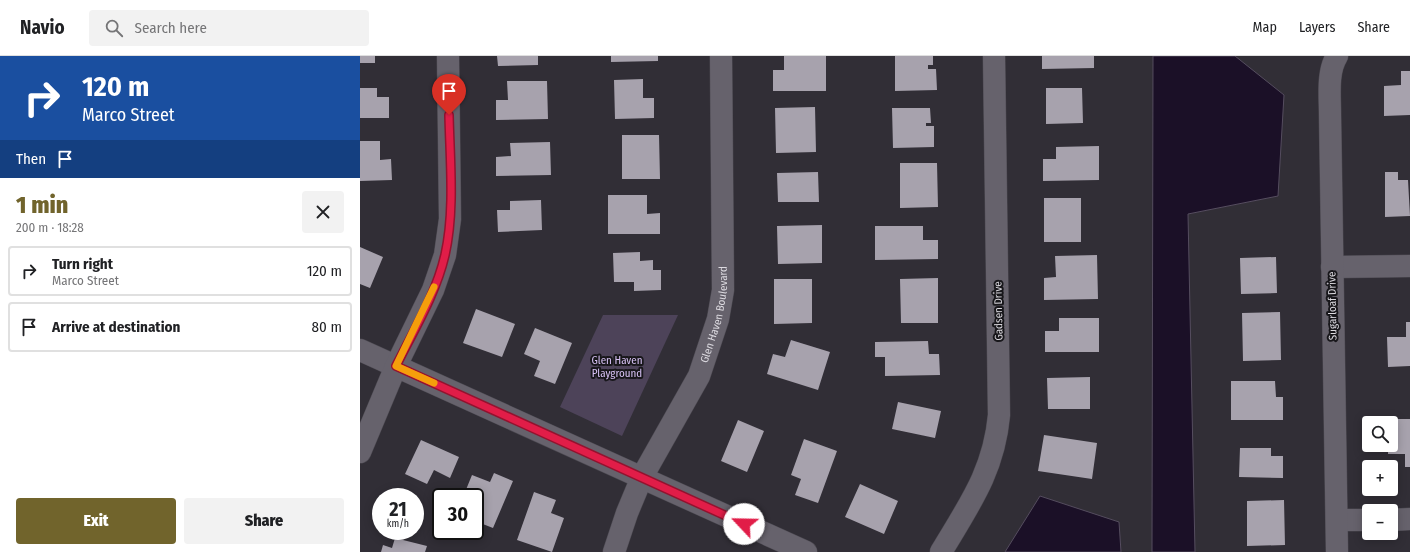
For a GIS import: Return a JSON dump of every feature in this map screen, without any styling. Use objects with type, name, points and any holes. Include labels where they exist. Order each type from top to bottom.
[{"type":"street","points":[[360,452],[396,366],[433,290],[445,255],[450,219],[448,56]]},
{"type":"street","name":"Glen Haven Boulevard","points":[[614,552],[627,513],[642,477],[699,376],[714,334],[723,290],[721,56]]},
{"type":"street","name":"Gadsen Drive","points":[[941,552],[981,485],[992,458],[998,430],[994,56]]},
{"type":"street","name":"Sugarloaf Drive","points":[[1333,57],[1330,86],[1337,552]]},
{"type":"street","points":[[1332,267],[1410,266]]},
{"type":"street","points":[[360,350],[806,552]]},
{"type":"street","points":[[1398,520],[1410,519]]},
{"type":"street","points":[[1337,520],[1362,520]]},
{"type":"green space","name":"Glen Haven Playground","points":[[603,315],[678,315],[622,436],[560,407]]},
{"type":"shaded area","points":[[1153,56],[1235,56],[1284,95],[1278,196],[1188,214],[1195,552],[1152,552]]},
{"type":"shaded area","points":[[1040,496],[1119,522],[1121,552],[1005,552]]},
{"type":"building","points":[[360,56],[375,56],[375,63],[360,63]]},
{"type":"building","points":[[497,56],[538,56],[538,65],[498,66]]},
{"type":"building","points":[[611,56],[658,56],[658,61],[611,62]]},
{"type":"building","points":[[784,56],[826,56],[826,91],[773,91],[773,70],[784,70]]},
{"type":"building","points":[[895,56],[933,56],[933,65],[928,65],[928,69],[936,69],[937,90],[895,91]]},
{"type":"building","points":[[1042,56],[1094,56],[1094,68],[1042,69]]},
{"type":"building","points":[[1401,71],[1410,71],[1410,115],[1384,116],[1384,86],[1401,85]]},
{"type":"building","points":[[643,79],[643,98],[654,98],[654,118],[615,119],[614,80]]},
{"type":"building","points":[[507,81],[547,81],[548,119],[496,120],[496,100],[508,100]]},
{"type":"building","points":[[360,88],[377,88],[377,97],[389,97],[389,118],[360,118]]},
{"type":"building","points":[[1046,88],[1082,88],[1083,123],[1046,124]]},
{"type":"building","points":[[815,107],[816,152],[776,153],[775,108]]},
{"type":"building","points":[[892,108],[930,108],[931,123],[926,123],[926,126],[934,126],[934,147],[893,148]]},
{"type":"building","points":[[622,135],[659,135],[660,179],[622,179]]},
{"type":"building","points":[[360,141],[380,141],[380,160],[391,159],[392,180],[360,181]]},
{"type":"building","points":[[550,142],[551,175],[496,176],[496,157],[511,156],[510,143]]},
{"type":"building","points":[[1099,146],[1099,180],[1043,181],[1043,159],[1056,159],[1056,147]]},
{"type":"building","points":[[900,163],[937,163],[938,207],[900,208]]},
{"type":"building","points":[[818,172],[819,202],[778,202],[777,173]]},
{"type":"building","points":[[1385,172],[1398,172],[1398,180],[1408,180],[1410,216],[1385,217]]},
{"type":"building","points":[[608,195],[647,195],[647,214],[660,213],[660,234],[608,234]]},
{"type":"building","points":[[1044,198],[1081,198],[1081,242],[1044,242]]},
{"type":"building","points":[[541,200],[542,230],[498,232],[497,210],[510,210],[510,201]]},
{"type":"building","points":[[822,225],[822,263],[778,264],[777,226]]},
{"type":"building","points":[[875,226],[923,226],[923,240],[938,240],[938,259],[875,260]]},
{"type":"building","points":[[360,247],[383,257],[370,288],[360,284]]},
{"type":"building","points":[[640,252],[640,261],[653,260],[653,270],[661,270],[661,290],[634,291],[634,282],[614,282],[613,253]]},
{"type":"building","points":[[1097,255],[1098,299],[1044,300],[1044,278],[1056,277],[1055,256]]},
{"type":"building","points":[[1276,257],[1277,293],[1241,294],[1240,258]]},
{"type":"building","points":[[938,278],[938,323],[901,323],[900,279]]},
{"type":"building","points":[[774,279],[812,279],[812,323],[774,324]]},
{"type":"building","points":[[476,309],[515,324],[502,357],[463,343]]},
{"type":"building","points":[[1280,312],[1281,360],[1243,361],[1242,313]]},
{"type":"building","points":[[1059,318],[1099,318],[1099,352],[1045,352],[1045,331],[1059,331]]},
{"type":"building","points":[[1406,322],[1410,322],[1410,366],[1388,367],[1387,337],[1406,337]]},
{"type":"building","points":[[535,328],[572,343],[555,384],[534,376],[540,361],[524,354]]},
{"type":"building","points":[[791,340],[830,352],[818,390],[767,374],[773,354],[785,357]]},
{"type":"building","points":[[928,341],[929,354],[939,354],[940,375],[885,376],[885,357],[875,357],[875,342]]},
{"type":"building","points":[[1090,377],[1090,409],[1048,409],[1047,378]]},
{"type":"building","points":[[1231,381],[1275,381],[1276,397],[1283,397],[1283,420],[1231,420]]},
{"type":"building","points":[[898,402],[941,411],[935,438],[892,429]]},
{"type":"building","points":[[1398,419],[1410,419],[1410,467],[1405,467],[1405,454],[1388,454],[1388,452],[1398,452]]},
{"type":"building","points":[[738,420],[764,431],[747,472],[721,461]]},
{"type":"building","points":[[1044,435],[1097,443],[1092,479],[1038,471]]},
{"type":"building","points":[[804,439],[837,451],[818,503],[795,495],[801,479],[791,475]]},
{"type":"building","points":[[421,440],[459,457],[450,478],[434,470],[427,484],[405,474]]},
{"type":"building","points":[[1240,448],[1271,448],[1271,456],[1283,456],[1283,478],[1239,477]]},
{"type":"building","points":[[494,473],[513,481],[493,528],[484,524],[484,488],[467,488],[472,475],[490,482]]},
{"type":"building","points":[[860,484],[898,501],[884,534],[845,517]]},
{"type":"building","points":[[534,492],[556,500],[551,513],[564,518],[552,552],[517,540]]},
{"type":"building","points":[[1284,500],[1285,545],[1247,546],[1247,501]]},
{"type":"building","points":[[394,540],[403,540],[427,546],[425,552],[381,552],[383,545],[392,548]]},
{"type":"slow traffic","points":[[434,287],[396,366],[434,383]]},
{"type":"route","points":[[449,115],[450,219],[445,255],[433,290],[396,366],[744,524]]}]
